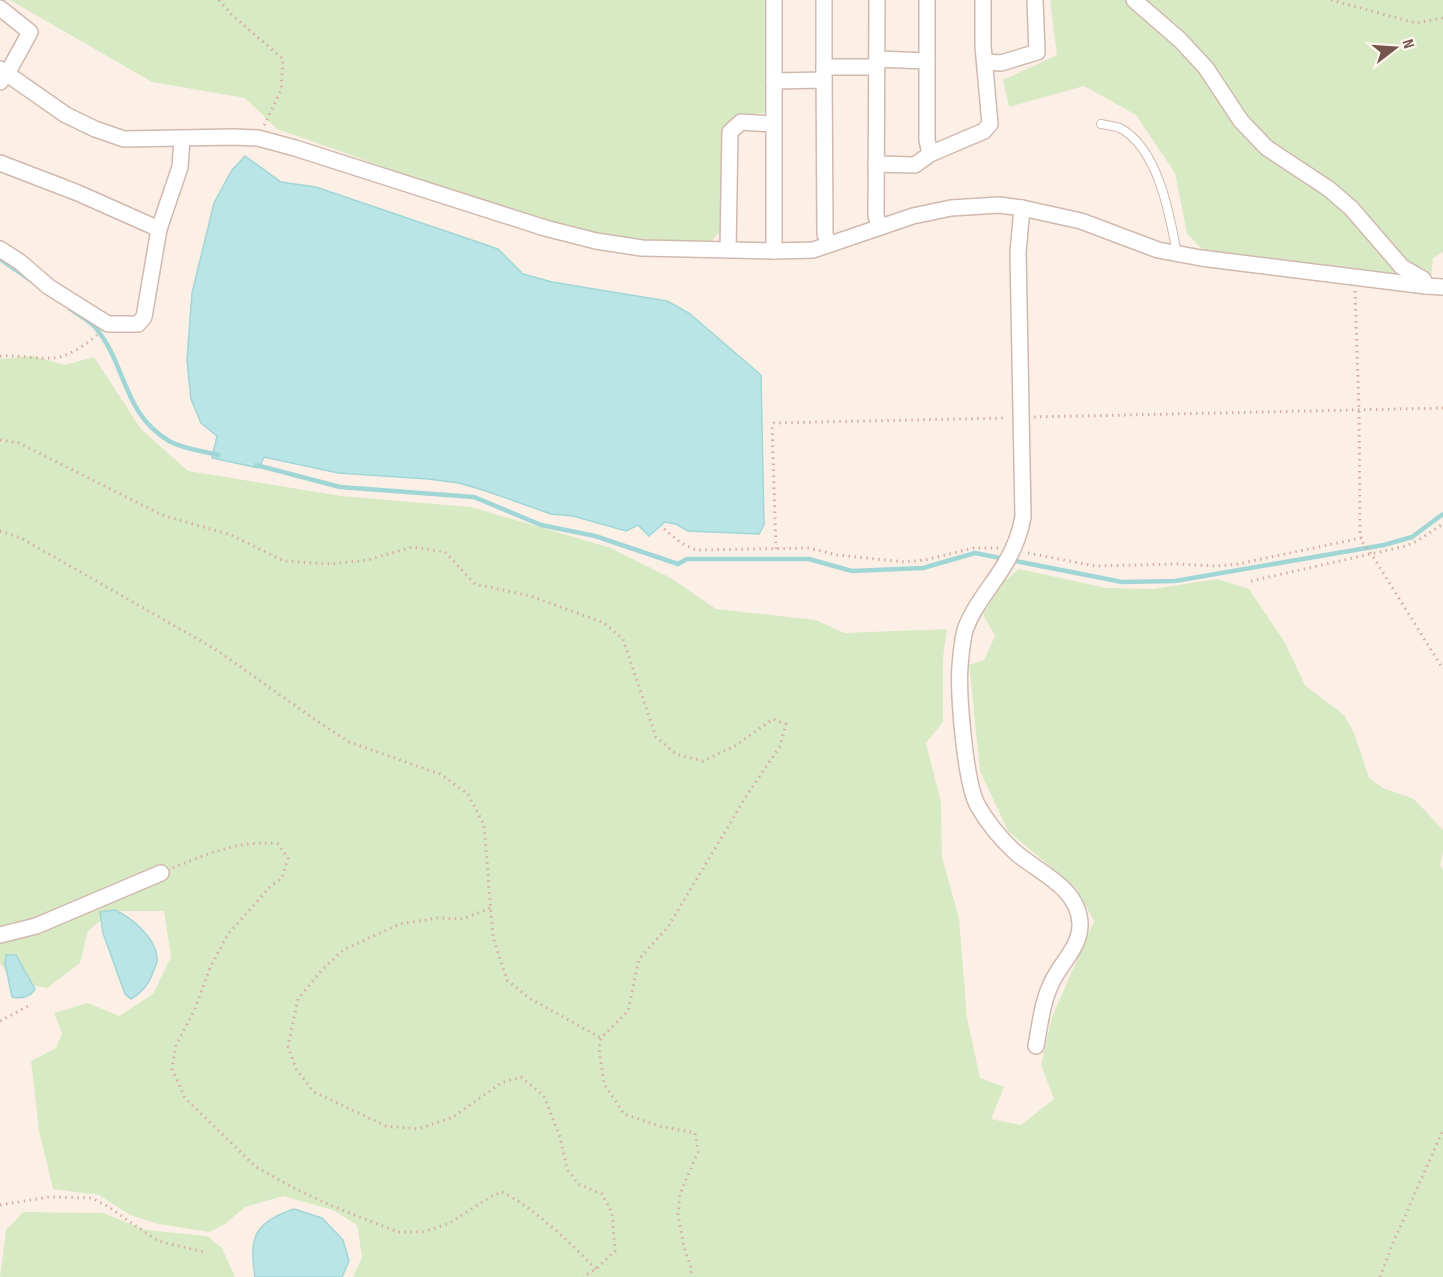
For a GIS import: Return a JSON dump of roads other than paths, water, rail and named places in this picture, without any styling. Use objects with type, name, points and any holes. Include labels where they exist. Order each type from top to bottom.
[{"type":"street","points":[[774,0],[774,251]]},
{"type":"street","points":[[824,0],[825,234],[828,243]]},
{"type":"street","points":[[877,0],[876,216],[880,227]]},
{"type":"street","points":[[927,0],[927,140],[930,154]]},
{"type":"street","points":[[876,164],[915,165],[930,154],[984,131],[990,124],[983,0]]},
{"type":"street","points":[[985,62],[1001,63],[1037,52],[1035,0]]},
{"type":"street","points":[[1134,0],[1180,40],[1206,68],[1241,121],[1268,148],[1329,189],[1352,208],[1402,267],[1423,279],[1426,286]]},
{"type":"street","points":[[0,8],[30,32],[2,75],[66,115],[94,129],[124,139],[258,138],[296,148],[526,222],[596,241],[642,248],[813,250],[913,216],[951,208],[999,205],[1081,221],[1158,250],[1177,254],[1354,278],[1443,287]]},
{"type":"street","points":[[774,81],[877,63],[927,61]]},
{"type":"street","points":[[728,250],[730,132],[741,122],[773,124]]},
{"type":"street","points":[[0,249],[20,262],[49,287],[108,324],[138,324],[144,317],[159,229],[180,167],[182,139]]},
{"type":"street","points":[[0,163],[78,193],[159,229]]},
{"type":"street","points":[[1022,208],[1018,252],[1023,518],[1019,536],[1008,559],[982,596],[965,631],[960,667],[969,776],[976,804],[990,825],[1014,851],[1067,891],[1079,912],[1078,940],[1051,983],[1044,1004],[1036,1046]]},
{"type":"street","points":[[0,935],[36,926],[161,873]]},
{"type":"lane","points":[[1101,124],[1119,128],[1132,138],[1147,155],[1160,182],[1177,254]]},
{"type":"water","points":[[245,156],[281,182],[316,187],[498,249],[523,274],[552,282],[667,301],[689,313],[761,375],[764,525],[759,534],[688,531],[676,524],[665,522],[649,536],[638,525],[626,531],[573,516],[551,514],[459,483],[338,473],[264,457],[259,468],[212,458],[217,436],[201,423],[191,399],[187,360],[192,293],[214,203],[232,170]]},
{"type":"water","points":[[115,910],[129,918],[143,931],[154,946],[156,954],[157,962],[148,983],[131,999],[125,994],[103,933],[100,912]]},
{"type":"water","points":[[6,955],[16,955],[35,989],[28,996],[12,997],[5,963]]},
{"type":"water","points":[[294,1209],[322,1218],[343,1240],[349,1261],[342,1277],[255,1277],[253,1251],[257,1233],[270,1220]]},
{"type":"waterway","points":[[0,259],[33,282]]},
{"type":"waterway","points":[[69,308],[95,327],[113,357],[133,403],[154,430],[175,444],[218,455]]},
{"type":"waterway","points":[[256,465],[340,487],[474,497],[541,525],[595,536],[678,564],[687,559],[809,559],[852,571],[923,568],[975,553],[1122,582],[1175,581],[1384,545],[1412,537],[1443,514]]}]
